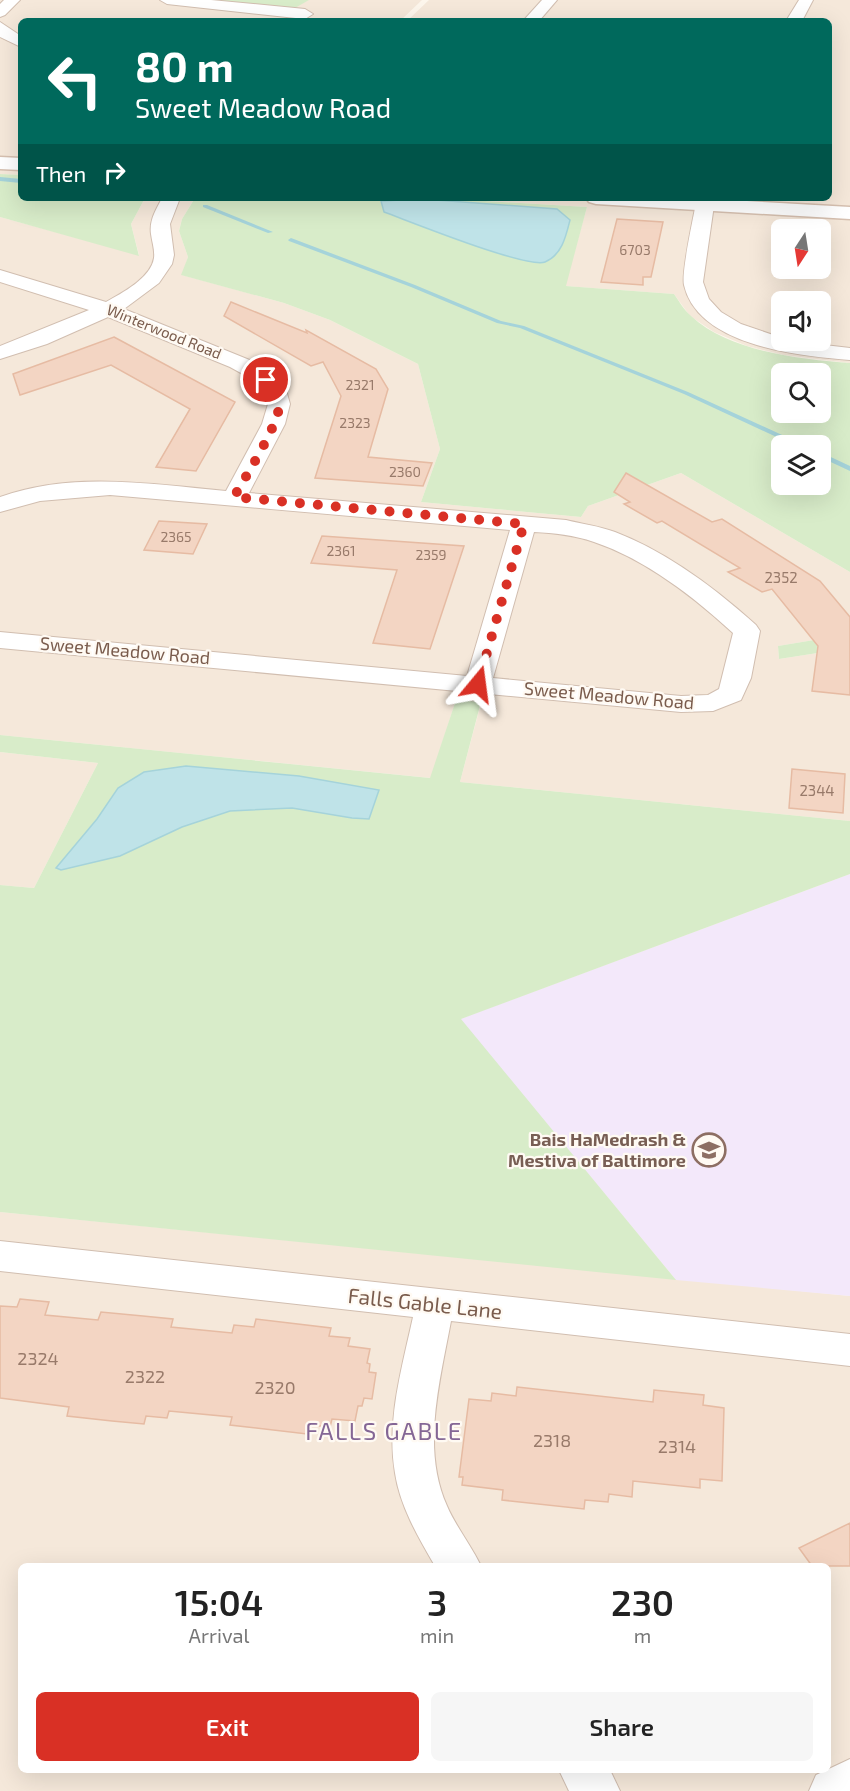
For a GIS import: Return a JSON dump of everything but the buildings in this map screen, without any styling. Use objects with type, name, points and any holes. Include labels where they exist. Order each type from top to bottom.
[{"type":"main road","points":[[0,163],[18,164]]},
{"type":"main road","points":[[705,201],[850,213]]},
{"type":"street","points":[[0,12],[13,0]]},
{"type":"street","points":[[167,0],[305,14]]},
{"type":"street","points":[[534,18],[550,0]]},
{"type":"street","points":[[796,18],[806,0]]},
{"type":"street","points":[[0,27],[4,33],[18,40]]},
{"type":"street","points":[[0,353],[44,337],[107,309],[149,283],[163,263],[165,252],[161,240],[161,220],[170,201]]},
{"type":"street","points":[[705,201],[693,282],[694,295],[705,309],[721,322],[770,341],[850,354]]},
{"type":"street","name":"Winterwood Road","points":[[0,276],[107,309],[255,370],[275,392],[279,405],[275,421],[234,497]]},
{"type":"street","name":"Sweet Meadow Road","points":[[0,505],[12,500],[60,490],[110,488],[566,527],[605,537],[633,549],[723,609],[747,631],[737,678],[731,694],[713,703],[692,704],[0,640]]},
{"type":"street","points":[[478,684],[524,524]]},
{"type":"street","name":"Falls Gable Lane","points":[[0,1256],[850,1350]]},
{"type":"street","points":[[435,1305],[412,1434],[414,1467],[422,1498],[457,1563]]},
{"type":"street","points":[[585,1773],[596,1791]]},
{"type":"street","points":[[833,1791],[850,1782]]},
{"type":"shaded area","points":[[0,0],[422,0],[403,18],[18,18],[18,175],[0,174]]},
{"type":"shaded area","points":[[429,0],[850,0],[850,363],[784,355],[747,346],[714,332],[690,316],[674,294],[565,286],[587,207],[487,201],[832,201],[832,18],[410,18]]},
{"type":"shaded area","points":[[143,201],[193,201],[182,219],[179,231],[188,257],[182,275],[284,303],[330,320],[418,364],[440,449],[421,502],[581,517],[588,506],[681,473],[850,572],[850,634],[778,646],[779,659],[850,648],[850,821],[460,782],[481,703],[456,700],[431,778],[0,735],[0,217],[139,255],[131,224]]},
{"type":"shaded area","points":[[0,752],[98,763],[34,888],[0,885]]},
{"type":"shaded area","name":"Bais HaMedrash & Mestiva of Baltimore","points":[[850,874],[850,1296],[676,1280],[460,1019]]},
{"type":"shaded area","name":"FALLS GABLE","points":[[0,1212],[850,1296],[850,1791],[0,1791]]},
{"type":"green space","points":[[192,0],[309,0],[295,8]]},
{"type":"green space","points":[[0,174],[18,175],[18,201],[143,201],[131,224],[139,256],[0,217]]},
{"type":"green space","points":[[193,201],[487,201],[587,207],[566,286],[674,294],[691,316],[707,328],[745,346],[788,356],[850,363],[850,572],[681,473],[588,506],[581,517],[421,502],[440,449],[418,364],[330,320],[284,303],[181,275],[188,257],[179,231],[182,219]]},
{"type":"green space","points":[[850,634],[850,648],[779,659],[778,646]]},
{"type":"green space","points":[[456,700],[481,702],[460,782],[850,821],[850,874],[461,1019],[676,1280],[0,1212],[0,885],[34,888],[98,763],[0,752],[0,735],[430,778]]},
{"type":"water","points":[[381,201],[449,201],[557,209],[570,220],[556,255],[545,262],[534,262],[493,252],[384,212]]},
{"type":"water","points":[[186,766],[299,776],[379,790],[369,819],[292,808],[230,811],[182,827],[120,856],[61,870],[56,868],[97,819],[118,788],[144,772]]},
{"type":"waterway","points":[[0,179],[18,181]]},
{"type":"waterway","points":[[205,206],[270,232]]},
{"type":"waterway","points":[[291,240],[413,286],[499,322],[522,327],[686,393],[779,435]]},
{"type":"waterway","points":[[831,460],[850,469]]},
{"type":"place","name":"Bais HaMedrash & Mestiva of Baltimore","points":[[709,1150]]},
{"type":"district","name":"FALLS GABLE","points":[[384,1432]]},
{"type":"route","points":[[266,380],[275,392],[279,405],[275,421],[234,497],[524,524],[478,684]]}]
